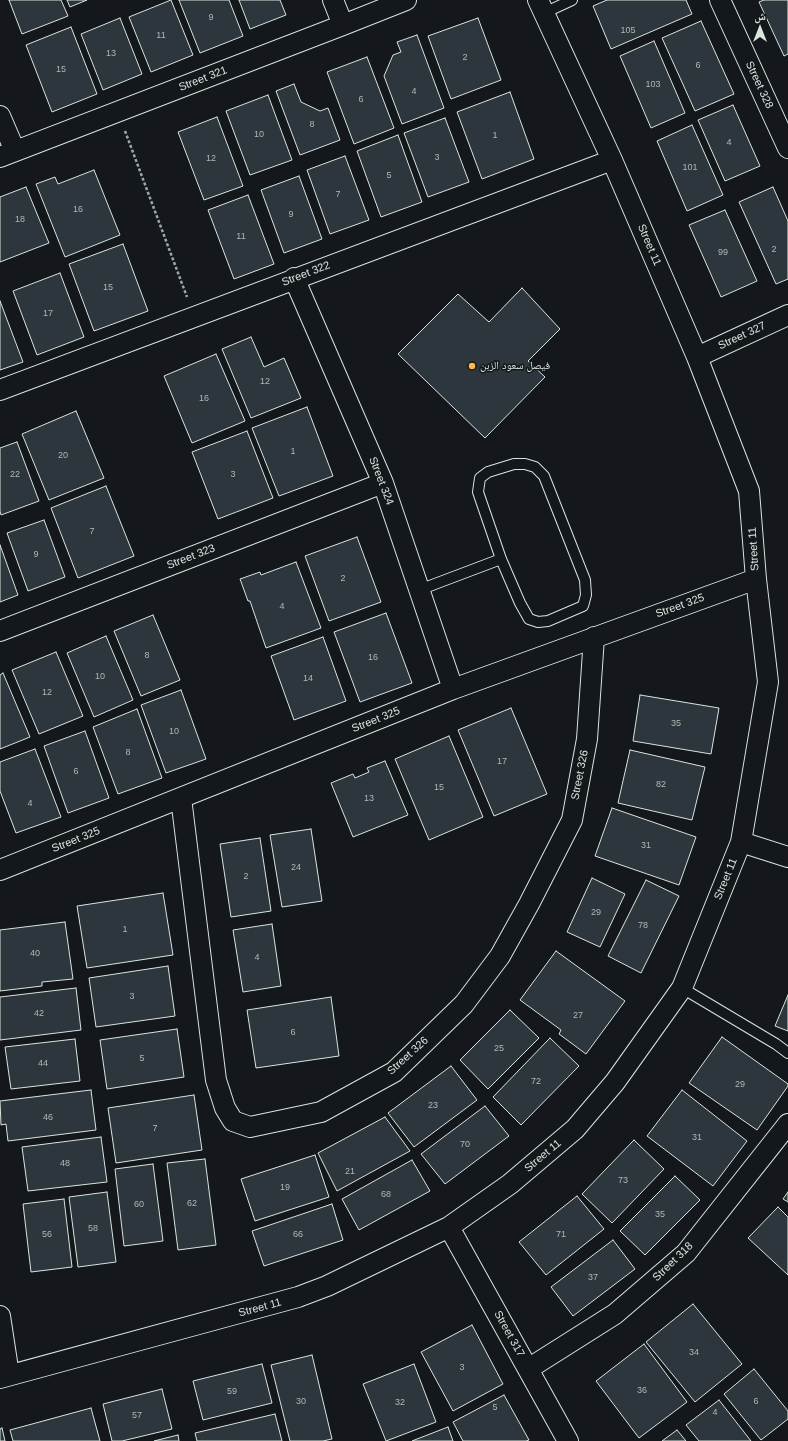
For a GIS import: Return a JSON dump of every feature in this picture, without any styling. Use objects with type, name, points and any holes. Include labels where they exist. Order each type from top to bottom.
[{"type":"street","points":[[333,0],[343,26]]},
{"type":"street","name":"Street 321","points":[[7,154],[343,26],[406,0]]},
{"type":"street","name":"Street 328","points":[[720,0],[788,148]]},
{"type":"street","name":"Street 11","points":[[5,1376],[298,1297],[327,1286],[450,1227],[510,1184],[575,1128],[615,1082],[682,988],[741,842],[768,682],[756,579],[749,491],[697,357],[612,160],[541,6]]},
{"type":"street","points":[[0,116],[7,154]]},
{"type":"street","name":"Street 322","points":[[0,390],[294,278],[612,160]]},
{"type":"street","name":"Street 324","points":[[294,278],[383,483],[453,689]]},
{"type":"street","name":"Street 327","points":[[697,357],[788,315]]},
{"type":"street","name":"Street 323","points":[[0,631],[383,483]]},
{"type":"street","name":"Street 325","points":[[0,870],[453,689],[756,579]]},
{"type":"street","name":"Street 326","points":[[181,798],[216,1080],[225,1108],[233,1122],[250,1127],[321,1112],[394,1072],[464,1004],[500,956],[529,904],[572,820],[587,739],[594,637]]},
{"type":"street","points":[[741,842],[788,857]]},
{"type":"street","name":"Street 318","points":[[528,1369],[615,1314],[686,1253],[788,1124]]},
{"type":"street","name":"Street 317","points":[[450,1227],[568,1441]]},
{"type":"street","points":[[0,1316],[5,1376]]},
{"type":"lane","points":[[541,6],[572,0]]},
{"type":"lane","points":[[514,464],[525,464],[535,467],[544,476],[584,580],[586,595],[583,606],[548,621],[538,622],[529,619],[520,603],[501,559],[478,492],[480,478],[488,472],[514,464]]},
{"type":"lane","points":[[419,590],[501,559]]},
{"type":"lane","points":[[682,988],[776,1044],[788,1053]]},
{"type":"path","points":[[118,111],[194,316]]},
{"type":"building","points":[[9,0],[61,0],[68,16],[22,34]]},
{"type":"building","points":[[67,0],[87,0],[70,7]]},
{"type":"building","points":[[171,0],[193,55],[151,72],[129,17]]},
{"type":"building","points":[[179,0],[229,0],[243,36],[200,53]]},
{"type":"building","points":[[239,0],[280,0],[286,15],[250,29]]},
{"type":"building","points":[[607,0],[686,0],[692,14],[611,49],[593,6]]},
{"type":"building","points":[[764,0],[788,0],[788,54],[784,56],[759,2]]},
{"type":"building","points":[[120,18],[142,74],[103,90],[81,34]]},
{"type":"building","points":[[478,18],[501,80],[451,99],[428,36]]},
{"type":"building","points":[[701,21],[734,94],[695,111],[662,38]]},
{"type":"building","points":[[71,27],[97,94],[52,112],[26,45]]},
{"type":"building","points":[[417,35],[444,108],[402,124],[384,76],[393,55],[401,52],[397,42]]},
{"type":"building","points":[[654,41],[685,113],[651,128],[620,56]]},
{"type":"building","points":[[367,57],[394,128],[354,144],[327,72]]},
{"type":"building","points":[[294,84],[301,102],[320,111],[328,108],[340,140],[300,155],[276,91]]},
{"type":"building","points":[[510,92],[534,159],[482,179],[457,112]]},
{"type":"building","points":[[268,95],[292,160],[250,175],[226,111]]},
{"type":"building","points":[[733,105],[760,166],[725,181],[698,120]]},
{"type":"building","points":[[217,117],[243,186],[204,200],[178,132]]},
{"type":"building","points":[[445,118],[469,182],[428,197],[404,133]]},
{"type":"building","points":[[692,125],[723,195],[687,211],[657,141]]},
{"type":"building","points":[[398,135],[422,202],[381,217],[357,151]]},
{"type":"building","points":[[345,156],[369,220],[330,234],[307,170]]},
{"type":"building","points":[[94,170],[120,235],[65,257],[36,184],[55,177],[58,184]]},
{"type":"building","points":[[299,176],[322,239],[284,253],[261,190]]},
{"type":"building","points":[[26,187],[49,243],[0,262],[0,197]]},
{"type":"building","points":[[773,187],[788,221],[788,279],[776,284],[739,202]]},
{"type":"building","points":[[248,195],[274,264],[234,279],[208,210]]},
{"type":"building","points":[[725,210],[757,281],[721,297],[689,225]]},
{"type":"building","points":[[123,244],[148,311],[94,331],[69,264]]},
{"type":"building","points":[[60,273],[84,337],[37,355],[13,291]]},
{"type":"building","name":"فيصل سعود الزبن","points":[[522,288],[560,329],[528,361],[545,377],[485,438],[398,354],[458,294],[489,322]]},
{"type":"building","points":[[0,301],[23,362],[0,370]]},
{"type":"building","points":[[251,337],[264,367],[284,358],[301,398],[251,418],[222,349]]},
{"type":"building","points":[[216,354],[245,421],[192,443],[164,376]]},
{"type":"building","points":[[307,407],[333,476],[279,496],[252,428]]},
{"type":"building","points":[[76,411],[104,478],[49,500],[22,434]]},
{"type":"building","points":[[247,431],[273,498],[218,519],[192,452]]},
{"type":"building","points":[[17,442],[39,501],[1,515],[0,448]]},
{"type":"building","points":[[106,486],[134,556],[78,578],[51,508]]},
{"type":"building","points":[[44,520],[65,577],[28,591],[7,533]]},
{"type":"building","points":[[357,537],[381,602],[329,621],[305,556]]},
{"type":"building","points":[[0,545],[18,595],[0,602]]},
{"type":"building","points":[[296,562],[321,628],[266,648],[250,601],[248,601],[240,579],[260,572],[261,575]]},
{"type":"building","points":[[386,613],[412,683],[360,702],[334,632]]},
{"type":"building","points":[[153,615],[180,680],[141,696],[114,631]]},
{"type":"building","points":[[106,636],[133,700],[94,717],[67,653]]},
{"type":"building","points":[[323,637],[346,701],[294,720],[271,656]]},
{"type":"building","points":[[56,652],[83,716],[39,734],[12,670]]},
{"type":"building","points":[[3,673],[30,737],[0,749],[0,675]]},
{"type":"building","points":[[181,690],[206,759],[166,773],[141,705]]},
{"type":"building","points":[[640,695],[719,708],[711,754],[633,741]]},
{"type":"building","points":[[511,708],[547,794],[494,816],[458,730]]},
{"type":"building","points":[[137,709],[162,778],[118,794],[93,727]]},
{"type":"building","points":[[85,731],[109,798],[68,813],[44,746]]},
{"type":"building","points":[[449,736],[483,817],[429,840],[395,759]]},
{"type":"building","points":[[35,749],[61,817],[16,833],[0,791],[0,762]]},
{"type":"building","points":[[630,750],[705,767],[692,820],[618,803]]},
{"type":"building","points":[[385,761],[408,815],[353,837],[331,783],[353,774],[355,778],[369,772],[367,768]]},
{"type":"building","points":[[612,808],[696,837],[679,885],[595,856]]},
{"type":"building","points":[[311,829],[322,901],[282,907],[270,835]]},
{"type":"building","points":[[260,838],[271,911],[231,917],[220,844]]},
{"type":"building","points":[[592,878],[625,894],[600,947],[567,932]]},
{"type":"building","points":[[646,880],[679,896],[641,973],[608,956]]},
{"type":"building","points":[[163,893],[173,955],[87,968],[77,906]]},
{"type":"building","points":[[65,922],[73,979],[42,982],[42,986],[0,991],[0,930]]},
{"type":"building","points":[[272,924],[281,986],[243,992],[233,930]]},
{"type":"building","points":[[556,951],[625,1001],[586,1054],[559,1034],[561,1030],[520,1000]]},
{"type":"building","points":[[168,966],[175,1016],[96,1027],[89,978]]},
{"type":"building","points":[[76,988],[81,1030],[0,1040],[0,997]]},
{"type":"building","points":[[788,995],[788,1031],[775,1026]]},
{"type":"building","points":[[331,997],[339,1056],[256,1068],[247,1010]]},
{"type":"building","points":[[510,1010],[539,1038],[488,1089],[460,1060]]},
{"type":"building","points":[[177,1029],[184,1077],[107,1089],[100,1040]]},
{"type":"building","points":[[722,1037],[788,1084],[757,1130],[689,1083]]},
{"type":"building","points":[[550,1038],[579,1066],[521,1125],[493,1097]]},
{"type":"building","points":[[75,1039],[80,1081],[11,1089],[5,1047]]},
{"type":"building","points":[[451,1066],[477,1100],[414,1147],[388,1113]]},
{"type":"building","points":[[91,1090],[96,1130],[8,1141],[6,1124],[1,1125],[0,1101]]},
{"type":"building","points":[[682,1090],[747,1141],[713,1186],[647,1136]]},
{"type":"building","points":[[194,1095],[202,1150],[116,1163],[108,1108]]},
{"type":"building","points":[[485,1106],[509,1136],[445,1184],[421,1154]]},
{"type":"building","points":[[385,1117],[410,1151],[337,1191],[318,1153]]},
{"type":"building","points":[[101,1137],[107,1182],[28,1191],[22,1147]]},
{"type":"building","points":[[634,1140],[664,1169],[612,1223],[582,1194]]},
{"type":"building","points":[[315,1155],[329,1197],[255,1221],[241,1179]]},
{"type":"building","points":[[205,1159],[216,1245],[178,1250],[167,1163]]},
{"type":"building","points":[[412,1160],[430,1191],[359,1230],[342,1199]]},
{"type":"building","points":[[153,1164],[163,1241],[124,1246],[115,1169]]},
{"type":"building","points":[[675,1176],[700,1200],[645,1255],[620,1231]]},
{"type":"building","points":[[107,1192],[116,1262],[78,1267],[69,1197]]},
{"type":"building","points":[[788,1192],[788,1202],[783,1199]]},
{"type":"building","points":[[577,1196],[604,1229],[546,1275],[519,1242]]},
{"type":"building","points":[[64,1199],[72,1267],[31,1272],[23,1204]]},
{"type":"building","points":[[332,1204],[343,1240],[264,1266],[252,1231]]},
{"type":"building","points":[[778,1207],[788,1217],[788,1275],[748,1238]]},
{"type":"building","points":[[613,1240],[635,1269],[573,1316],[551,1287]]},
{"type":"building","points":[[693,1304],[742,1364],[695,1402],[646,1342]]},
{"type":"building","points":[[472,1325],[503,1384],[453,1411],[421,1352]]},
{"type":"building","points":[[644,1344],[687,1402],[639,1438],[596,1381]]},
{"type":"building","points":[[312,1355],[332,1439],[323,1441],[290,1441],[271,1365]]},
{"type":"building","points":[[262,1364],[272,1403],[203,1420],[193,1381]]},
{"type":"building","points":[[414,1364],[436,1422],[386,1441],[363,1384]]},
{"type":"building","points":[[754,1369],[788,1411],[788,1419],[761,1440],[724,1394]]},
{"type":"building","points":[[162,1389],[172,1429],[122,1441],[112,1441],[103,1404]]},
{"type":"building","points":[[504,1395],[529,1440],[463,1441],[453,1422]]},
{"type":"building","points":[[719,1400],[751,1441],[699,1441],[686,1425]]},
{"type":"building","points":[[91,1408],[100,1441],[13,1441],[10,1430]]},
{"type":"building","points":[[275,1414],[282,1441],[197,1441],[195,1433]]},
{"type":"building","points":[[448,1427],[453,1441],[412,1441]]},
{"type":"building","points":[[2,1428],[5,1441],[0,1441],[0,1429]]},
{"type":"building","points":[[677,1430],[686,1441],[662,1441]]},
{"type":"building","points":[[178,1435],[179,1441],[154,1441]]},
{"type":"place","name":"فيصل سعود الزبن","points":[[472,366]]}]
